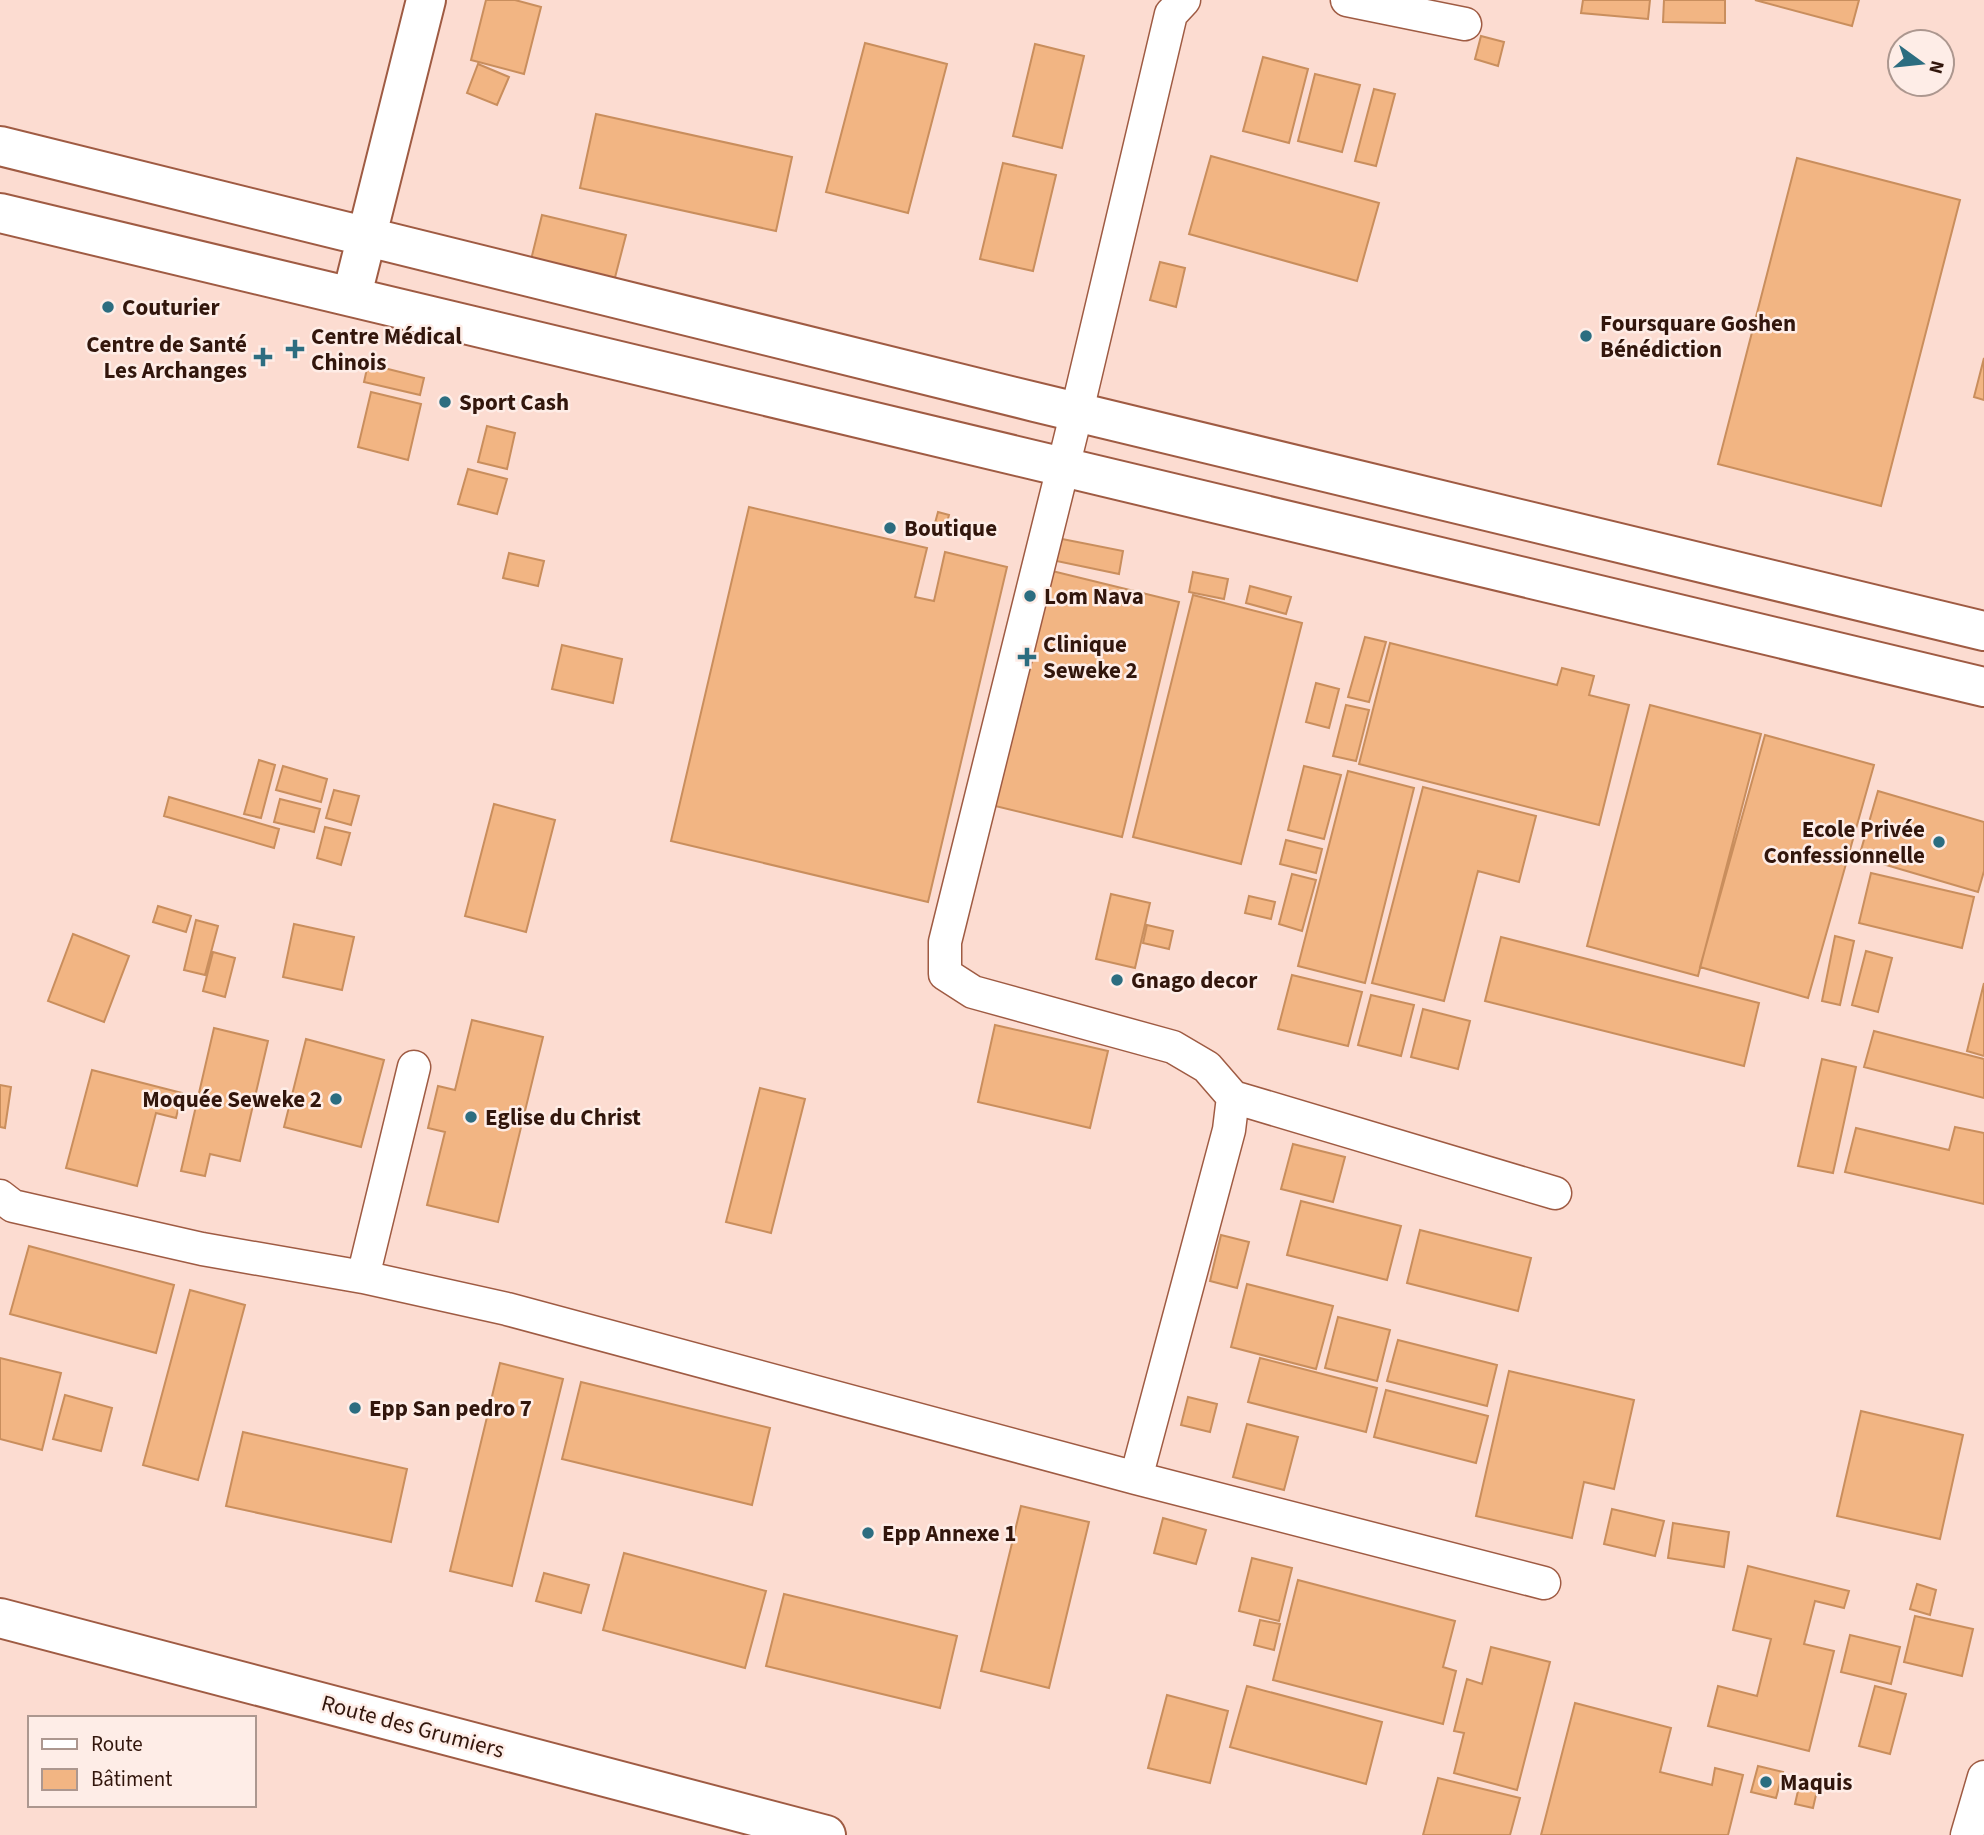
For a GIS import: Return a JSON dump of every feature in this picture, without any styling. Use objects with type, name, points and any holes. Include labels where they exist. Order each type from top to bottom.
[{"type":"main road","points":[[352,295],[426,0]]},
{"type":"main road","points":[[0,146],[1984,631]]},
{"type":"main road","points":[[0,213],[1984,687]]},
{"type":"main road","name":"Route des Grumiers","points":[[0,1618],[826,1835]]},
{"type":"street","points":[[1184,0],[1171,14],[1077,411],[945,942],[945,974],[973,992],[1173,1046],[1207,1067],[1233,1097],[1555,1193]]},
{"type":"street","points":[[1347,0],[1465,24]]},
{"type":"street","points":[[363,1277],[414,1067]]},
{"type":"street","points":[[1136,1478],[1229,1130],[1233,1097]]},
{"type":"street","points":[[0,1196],[13,1206],[175,1243],[363,1277],[507,1309],[1136,1478],[1544,1583]]},
{"type":"street","points":[[1967,1835],[1984,1777]]},
{"type":"building","points":[[486,0],[515,0],[541,7],[524,74],[471,60]]},
{"type":"building","points":[[1583,0],[1650,0],[1648,19],[1581,13]]},
{"type":"building","points":[[1664,0],[1725,0],[1725,23],[1663,22]]},
{"type":"building","points":[[1755,0],[1859,0],[1852,26]]},
{"type":"building","points":[[1481,36],[1504,42],[1498,66],[1475,59]]},
{"type":"building","points":[[865,43],[947,64],[908,213],[826,192]]},
{"type":"building","points":[[1035,44],[1084,56],[1062,148],[1013,136]]},
{"type":"building","points":[[1263,57],[1308,69],[1289,143],[1243,131]]},
{"type":"building","points":[[478,64],[509,77],[497,105],[467,93]]},
{"type":"building","points":[[1315,74],[1360,85],[1342,152],[1298,141]]},
{"type":"building","points":[[1374,89],[1395,94],[1376,166],[1355,161]]},
{"type":"building","points":[[596,114],[792,157],[776,231],[580,188]]},
{"type":"building","points":[[1211,156],[1379,203],[1357,281],[1189,234]]},
{"type":"building","points":[[1797,158],[1960,200],[1881,506],[1718,464]]},
{"type":"building","points":[[1003,163],[1056,175],[1033,271],[980,259]]},
{"type":"building","points":[[542,215],[626,235],[612,289],[529,268]]},
{"type":"building","points":[[1160,262],[1185,268],[1176,307],[1150,300]]},
{"type":"building","points":[[1984,358],[1984,400],[1974,397]]},
{"type":"building","points":[[368,364],[424,378],[420,395],[364,382]]},
{"type":"building","points":[[371,392],[421,404],[408,460],[358,447]]},
{"type":"building","points":[[487,426],[515,433],[507,469],[478,462]]},
{"type":"building","points":[[468,469],[507,479],[497,514],[458,504]]},
{"type":"building","points":[[749,507],[927,548],[915,597],[934,601],[945,552],[1007,567],[928,902],[671,841]]},
{"type":"building","points":[[938,512],[949,515],[946,526],[935,523]]},
{"type":"building","points":[[1052,537],[1123,551],[1119,574],[1047,559]]},
{"type":"building","points":[[509,553],[544,561],[538,586],[503,578]]},
{"type":"building","points":[[1044,569],[1179,602],[1122,837],[987,804]]},
{"type":"building","points":[[1193,572],[1228,579],[1224,599],[1189,592]]},
{"type":"building","points":[[1250,586],[1291,597],[1286,614],[1246,603]]},
{"type":"building","points":[[1193,595],[1302,623],[1241,864],[1133,837]]},
{"type":"building","points":[[1365,637],[1386,642],[1369,702],[1348,697]]},
{"type":"building","points":[[1390,643],[1557,685],[1562,668],[1594,676],[1589,695],[1629,705],[1599,825],[1359,764]]},
{"type":"building","points":[[562,645],[622,659],[613,703],[552,689]]},
{"type":"building","points":[[1316,683],[1339,689],[1329,728],[1306,722]]},
{"type":"building","points":[[1346,705],[1369,710],[1356,761],[1333,756]]},
{"type":"building","points":[[1650,705],[1761,734],[1698,976],[1587,946]]},
{"type":"building","points":[[1765,735],[1874,765],[1808,998],[1700,967]]},
{"type":"building","points":[[259,760],[275,765],[261,818],[244,814]]},
{"type":"building","points":[[283,766],[327,779],[321,802],[276,790]]},
{"type":"building","points":[[1304,766],[1341,775],[1324,839],[1288,830]]},
{"type":"building","points":[[1348,771],[1414,788],[1365,983],[1298,966]]},
{"type":"building","points":[[1423,787],[1536,816],[1519,882],[1478,871],[1444,1001],[1372,983]]},
{"type":"building","points":[[334,790],[359,796],[351,825],[326,818]]},
{"type":"building","points":[[1878,791],[1984,822],[1984,871],[1978,892],[1859,857]]},
{"type":"building","points":[[169,797],[279,829],[274,848],[164,816]]},
{"type":"building","points":[[280,799],[320,809],[314,832],[274,822]]},
{"type":"building","points":[[494,804],[555,820],[526,932],[465,916]]},
{"type":"building","points":[[325,827],[350,833],[341,865],[317,858]]},
{"type":"building","points":[[1286,840],[1322,849],[1316,873],[1280,864]]},
{"type":"building","points":[[1871,873],[1974,897],[1962,948],[1859,923]]},
{"type":"building","points":[[1292,874],[1316,880],[1302,931],[1279,924]]},
{"type":"building","points":[[1111,894],[1150,903],[1135,968],[1096,959]]},
{"type":"building","points":[[1249,896],[1275,902],[1271,919],[1245,913]]},
{"type":"building","points":[[158,906],[191,916],[186,932],[153,922]]},
{"type":"building","points":[[196,920],[218,926],[205,975],[184,970]]},
{"type":"building","points":[[294,924],[354,937],[342,990],[283,977]]},
{"type":"building","points":[[1147,925],[1173,931],[1169,949],[1143,943]]},
{"type":"building","points":[[73,934],[129,956],[104,1022],[48,1001]]},
{"type":"building","points":[[1835,936],[1854,941],[1840,1005],[1822,1001]]},
{"type":"building","points":[[1501,937],[1759,1003],[1744,1066],[1485,1001]]},
{"type":"building","points":[[1866,951],[1892,958],[1878,1012],[1852,1005]]},
{"type":"building","points":[[213,952],[235,958],[225,997],[203,991]]},
{"type":"building","points":[[1292,975],[1362,992],[1348,1046],[1278,1029]]},
{"type":"building","points":[[1984,983],[1984,1056],[1967,1051]]},
{"type":"building","points":[[1371,995],[1414,1005],[1401,1056],[1358,1045]]},
{"type":"building","points":[[1423,1009],[1470,1021],[1458,1069],[1411,1057]]},
{"type":"building","points":[[472,1020],[543,1037],[498,1222],[427,1205],[445,1132],[428,1128],[438,1086],[455,1090]]},
{"type":"building","points":[[995,1025],[1108,1051],[1090,1128],[978,1102]]},
{"type":"building","points":[[214,1028],[268,1041],[240,1161],[210,1154],[205,1176],[181,1171]]},
{"type":"building","points":[[1874,1031],[1984,1059],[1984,1098],[1864,1067]]},
{"type":"building","points":[[306,1039],[384,1060],[361,1147],[284,1127]]},
{"type":"building","points":[[1822,1059],[1856,1067],[1833,1173],[1798,1166]]},
{"type":"building","points":[[92,1070],[182,1093],[176,1118],[156,1113],[137,1186],[66,1168]]},
{"type":"building","points":[[0,1085],[11,1087],[5,1128],[0,1127]]},
{"type":"building","points":[[760,1088],[805,1099],[771,1233],[726,1222]]},
{"type":"building","points":[[1955,1127],[1984,1133],[1984,1204],[1845,1172],[1856,1128],[1949,1150]]},
{"type":"building","points":[[1293,1144],[1345,1157],[1333,1202],[1281,1189]]},
{"type":"building","points":[[1301,1201],[1401,1226],[1387,1280],[1287,1255]]},
{"type":"building","points":[[1420,1230],[1531,1258],[1518,1311],[1407,1283]]},
{"type":"building","points":[[1221,1235],[1249,1242],[1237,1288],[1210,1281]]},
{"type":"building","points":[[29,1246],[174,1285],[156,1353],[10,1314]]},
{"type":"building","points":[[1247,1284],[1333,1306],[1316,1369],[1231,1347]]},
{"type":"building","points":[[190,1290],[245,1305],[198,1480],[143,1465]]},
{"type":"building","points":[[1338,1317],[1390,1330],[1377,1381],[1325,1368]]},
{"type":"building","points":[[1398,1340],[1497,1365],[1487,1406],[1387,1381]]},
{"type":"building","points":[[0,1358],[61,1373],[42,1450],[0,1439]]},
{"type":"building","points":[[1260,1358],[1377,1388],[1366,1432],[1248,1402]]},
{"type":"building","points":[[500,1363],[563,1379],[512,1586],[450,1571]]},
{"type":"building","points":[[1509,1371],[1634,1400],[1614,1489],[1584,1482],[1572,1538],[1476,1516]]},
{"type":"building","points":[[581,1382],[770,1428],[752,1505],[562,1459]]},
{"type":"building","points":[[1386,1390],[1488,1416],[1476,1463],[1374,1437]]},
{"type":"building","points":[[65,1395],[112,1408],[101,1451],[53,1439]]},
{"type":"building","points":[[1188,1397],[1217,1404],[1210,1432],[1181,1425]]},
{"type":"building","points":[[1861,1411],[1963,1435],[1940,1539],[1837,1516]]},
{"type":"building","points":[[1247,1424],[1298,1437],[1284,1490],[1233,1477]]},
{"type":"building","points":[[243,1432],[407,1469],[391,1542],[226,1506]]},
{"type":"building","points":[[1021,1506],[1089,1522],[1049,1688],[981,1671]]},
{"type":"building","points":[[1612,1509],[1664,1521],[1655,1556],[1604,1544]]},
{"type":"building","points":[[1163,1518],[1206,1530],[1196,1564],[1154,1553]]},
{"type":"building","points":[[1673,1523],[1729,1532],[1724,1567],[1668,1558]]},
{"type":"building","points":[[624,1553],[766,1591],[745,1668],[603,1630]]},
{"type":"building","points":[[1252,1558],[1292,1568],[1279,1621],[1239,1611]]},
{"type":"building","points":[[1748,1566],[1849,1591],[1844,1608],[1815,1601],[1804,1644],[1834,1651],[1809,1751],[1708,1726],[1718,1686],[1757,1696],[1771,1639],[1733,1630]]},
{"type":"building","points":[[544,1573],[589,1585],[581,1613],[536,1601]]},
{"type":"building","points":[[1298,1580],[1455,1621],[1443,1667],[1456,1671],[1443,1724],[1273,1680]]},
{"type":"building","points":[[1917,1584],[1936,1590],[1930,1615],[1910,1609]]},
{"type":"building","points":[[784,1594],[957,1636],[940,1708],[766,1666]]},
{"type":"building","points":[[1915,1616],[1973,1629],[1962,1676],[1904,1662]]},
{"type":"building","points":[[1260,1620],[1280,1624],[1274,1650],[1254,1645]]},
{"type":"building","points":[[1850,1635],[1900,1647],[1891,1684],[1841,1672]]},
{"type":"building","points":[[1491,1647],[1550,1662],[1517,1790],[1454,1773],[1464,1733],[1454,1731],[1467,1679],[1482,1684]]},
{"type":"building","points":[[1247,1686],[1382,1722],[1366,1784],[1230,1747]]},
{"type":"building","points":[[1875,1686],[1906,1694],[1890,1754],[1859,1746]]},
{"type":"building","points":[[1167,1695],[1228,1711],[1210,1783],[1148,1768]]},
{"type":"building","points":[[1575,1703],[1671,1728],[1660,1772],[1712,1785],[1715,1768],[1743,1775],[1728,1835],[1541,1835]]},
{"type":"building","points":[[1758,1766],[1783,1772],[1776,1798],[1751,1792]]},
{"type":"building","points":[[1438,1778],[1520,1798],[1510,1835],[1423,1835]]},
{"type":"building","points":[[1800,1782],[1818,1786],[1813,1808],[1795,1804]]},
{"type":"place","name":"Couturier","points":[[108,307]]},
{"type":"place","name":"Foursquare Goshen Bénédiction","points":[[1586,336]]},
{"type":"place","name":"Centre Médical Chinois","points":[[295,349]]},
{"type":"place","name":"Centre de Santé Les Archanges","points":[[263,357]]},
{"type":"place","name":"Sport Cash","points":[[445,402]]},
{"type":"place","name":"Boutique","points":[[890,528]]},
{"type":"place","name":"Lom Nava","points":[[1030,596]]},
{"type":"place","name":"Clinique Seweke 2","points":[[1027,657]]},
{"type":"place","name":"Ecole Privée Confessionnelle","points":[[1939,842]]},
{"type":"place","name":"Gnago decor","points":[[1117,980]]},
{"type":"place","name":"Moquée Seweke 2","points":[[336,1099]]},
{"type":"place","name":"Eglise du Christ","points":[[471,1117]]},
{"type":"place","name":"Epp San pedro 7","points":[[355,1408]]},
{"type":"place","name":"Epp Annexe 1","points":[[868,1533]]},
{"type":"place","name":"Maquis","points":[[1766,1782]]}]
